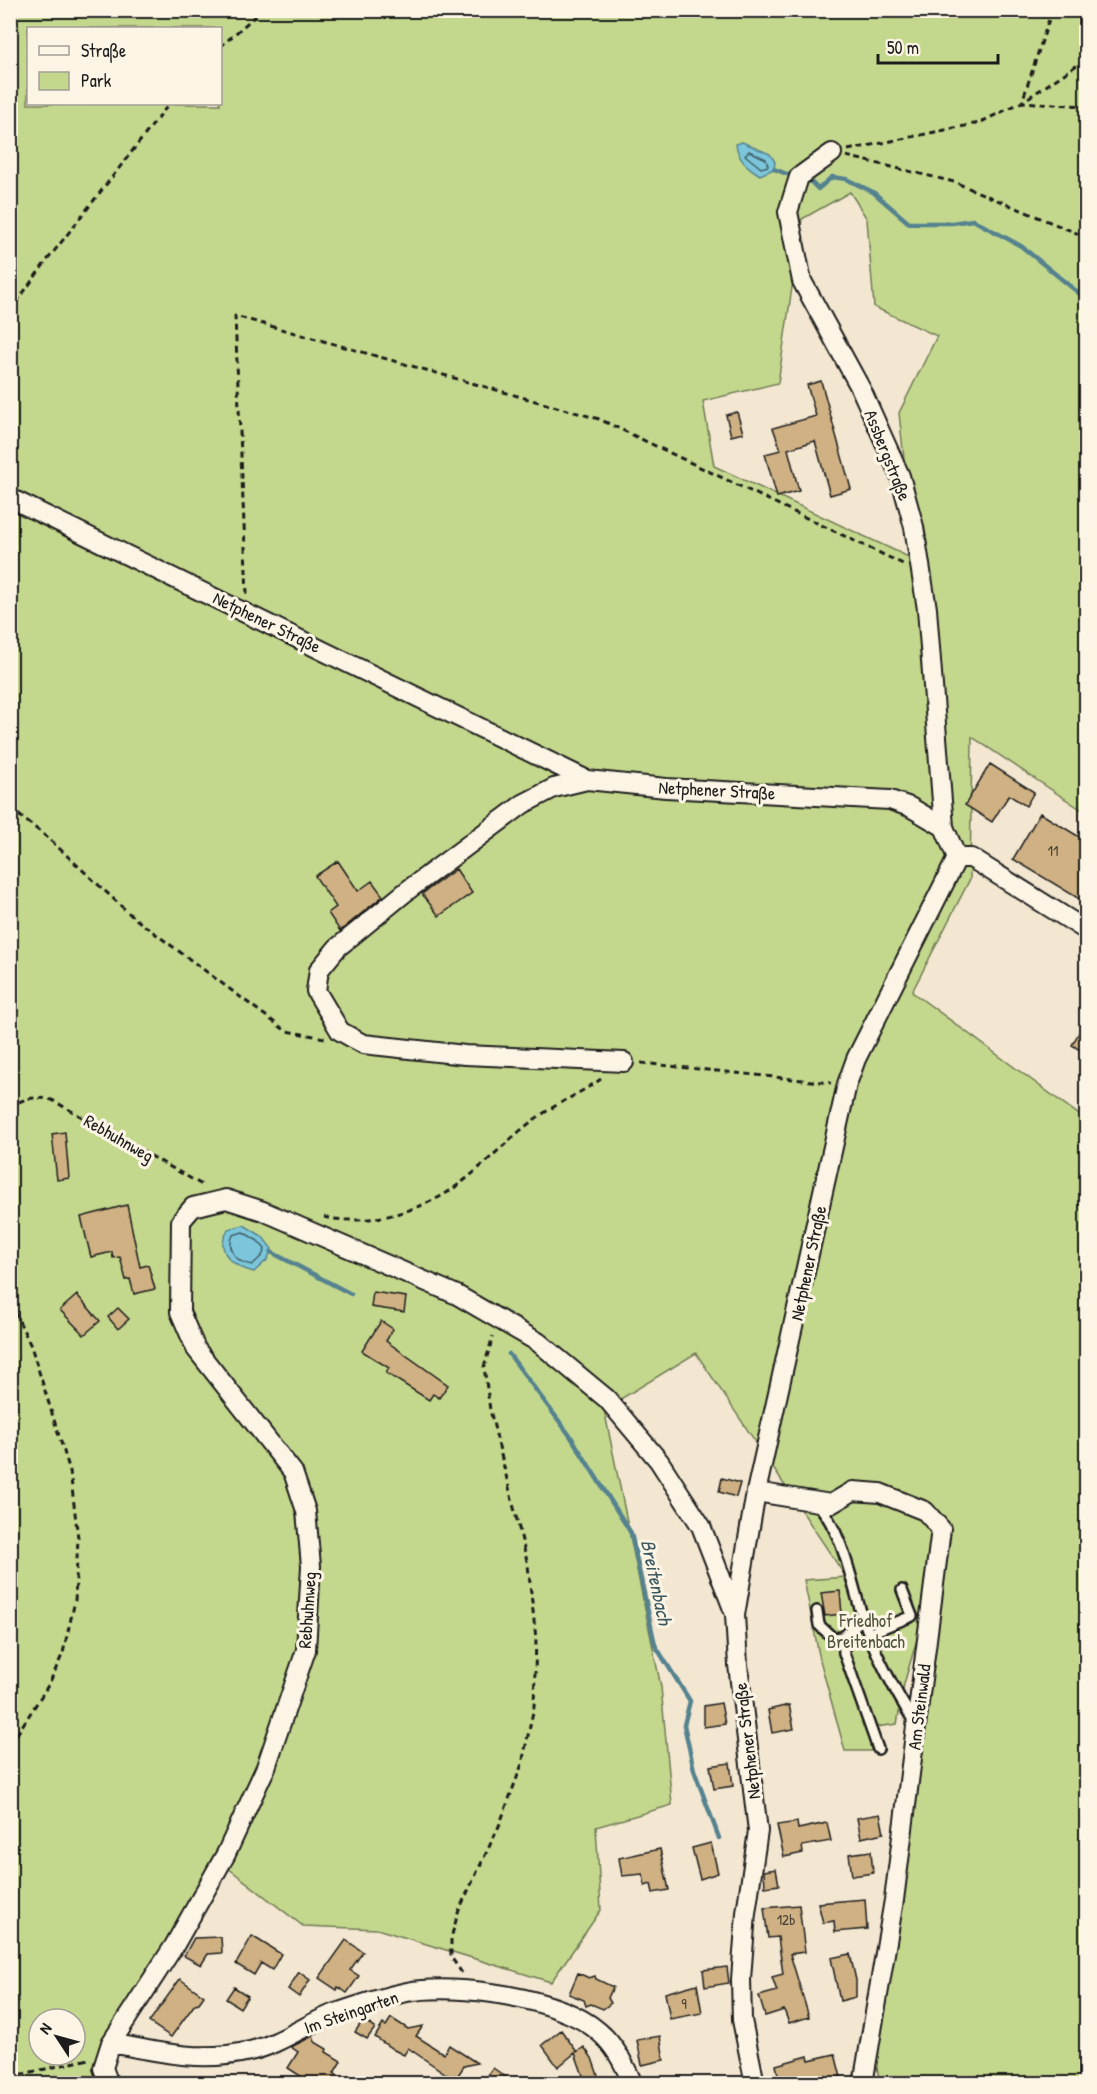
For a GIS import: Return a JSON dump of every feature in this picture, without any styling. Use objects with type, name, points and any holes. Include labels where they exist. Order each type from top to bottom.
[{"type":"street","name":"Assbergstraße","points":[[832,153],[799,177],[788,212],[802,281],[861,389],[900,476],[914,526],[927,609],[944,827]]},
{"type":"street","name":"Netphener Straße","points":[[10,498],[174,575],[247,614],[587,780]]},
{"type":"street","name":"Netphener Straße","points":[[624,1062],[465,1055],[363,1044],[340,1031],[316,991],[319,970],[337,948],[408,890],[523,804],[554,788],[587,780],[666,788],[890,800],[910,807],[944,827]]},
{"type":"street","points":[[944,827],[957,858],[971,858],[1086,930]]},
{"type":"street","name":"Netphener Straße","points":[[755,2084],[742,2020],[741,1979],[746,1913],[758,1831],[735,1615],[756,1492],[847,1084],[856,1059],[957,858]]},
{"type":"street","points":[[226,1198],[263,1211],[457,1295],[538,1342],[607,1399],[659,1461],[701,1526],[735,1615]]},
{"type":"street","name":"Rebhuhnweg","points":[[108,2049],[174,1946],[226,1854],[266,1767],[306,1650],[311,1566],[306,1512],[293,1472],[196,1349],[180,1311],[181,1221],[194,1207],[226,1198]]},
{"type":"street","name":"Am Steinwald","points":[[756,1492],[818,1504],[831,1504],[853,1491],[880,1493],[925,1511],[941,1529],[894,1900],[863,2084]]},
{"type":"street","name":"Im Steingarten","points":[[108,2049],[198,2058],[251,2051],[332,2015],[407,1992],[477,1990],[512,1995],[579,2019],[597,2030],[612,2044],[633,2084]]},
{"type":"street","points":[[108,2049],[103,2068],[109,2084]]},
{"type":"lane","points":[[818,1504],[828,1516],[842,1546],[863,1618],[899,1698],[916,1725]]},
{"type":"lane","points":[[870,1633],[912,1616],[902,1590]]},
{"type":"lane","points":[[817,1611],[819,1625],[824,1633],[833,1638],[843,1637],[863,1618]]},
{"type":"lane","points":[[843,1637],[844,1653],[878,1749]]},
{"type":"path","points":[[222,45],[262,10]]},
{"type":"path","points":[[1022,102],[1052,10]]},
{"type":"path","points":[[832,153],[979,123],[1022,102],[1086,59]]},
{"type":"path","points":[[1022,102],[1086,106]]},
{"type":"path","points":[[10,311],[168,105]]},
{"type":"path","points":[[832,153],[954,182],[1086,237]]},
{"type":"path","points":[[247,614],[236,316],[599,419],[921,572]]},
{"type":"path","points":[[10,808],[48,838],[133,917],[286,1031],[330,1039]]},
{"type":"path","points":[[320,1216],[340,1221],[375,1218],[405,1211],[443,1195],[551,1107],[583,1091],[624,1062],[847,1084]]},
{"type":"path","name":"Rebhuhnweg","points":[[10,1108],[24,1099],[35,1096],[52,1100],[226,1198]]},
{"type":"path","points":[[10,1302],[31,1346],[70,1471],[76,1506],[78,1571],[75,1601],[63,1653],[49,1684],[10,1745]]},
{"type":"path","points":[[477,1990],[450,1957],[451,1938],[459,1910],[499,1826],[522,1764],[534,1707],[536,1639],[528,1565],[490,1410],[484,1367],[498,1319]]},
{"type":"path","points":[[10,2077],[108,2049]]},
{"type":"green space","name":"Friedhof Breitenbach","points":[[11,11],[1086,11],[1086,803],[1082,810],[972,737],[970,879],[912,992],[1086,1120],[1086,2083],[880,2083],[875,2057],[945,1543],[904,1684],[897,1724],[869,1728],[871,1751],[845,1751],[820,1660],[804,1580],[846,1577],[696,1353],[604,1409],[661,1687],[672,1805],[596,1827],[601,1910],[551,1982],[377,1929],[303,1926],[228,1868],[157,1979],[101,2083],[11,2084]],"holes":[[[850,192],[867,219],[874,307],[937,336],[899,413],[915,560],[714,466],[703,401],[778,383],[802,219]]]},
{"type":"water","points":[[742,142],[770,154],[775,162],[774,169],[760,175],[747,166],[737,150],[736,144]]},
{"type":"water","points":[[244,1225],[262,1236],[272,1249],[267,1260],[254,1272],[233,1262],[224,1249],[223,1241],[228,1229]]},
{"type":"building","points":[[821,381],[851,489],[830,495],[815,441],[788,449],[799,491],[777,497],[765,454],[781,450],[773,428],[816,416],[807,385]]},
{"type":"building","points":[[737,412],[743,433],[731,436],[726,415]]},
{"type":"building","points":[[990,764],[1034,792],[1026,806],[1009,795],[992,822],[965,805]]},
{"type":"building","points":[[1040,813],[1086,841],[1086,903],[1013,859]]},
{"type":"building","points":[[338,861],[358,891],[372,881],[383,896],[340,931],[328,913],[336,907],[315,876]]},
{"type":"building","points":[[456,869],[472,893],[439,916],[422,894]]},
{"type":"building","points":[[1086,1020],[1086,1054],[1072,1045]]},
{"type":"building","points":[[65,1132],[69,1178],[57,1180],[52,1134]]},
{"type":"building","points":[[127,1205],[140,1267],[148,1265],[155,1289],[134,1294],[130,1279],[126,1280],[120,1257],[113,1258],[112,1252],[91,1257],[81,1217]]},
{"type":"building","points":[[373,1292],[406,1297],[404,1312],[371,1307]]},
{"type":"building","points":[[77,1295],[100,1321],[84,1335],[60,1310]]},
{"type":"building","points":[[118,1308],[129,1319],[118,1329],[108,1317]]},
{"type":"building","points":[[381,1321],[393,1329],[386,1341],[448,1385],[439,1398],[433,1394],[429,1400],[386,1373],[389,1368],[362,1351]]},
{"type":"building","points":[[722,1478],[740,1483],[736,1497],[719,1492]]},
{"type":"building","points":[[840,1591],[842,1614],[825,1616],[821,1593]]},
{"type":"building","points":[[721,1703],[725,1724],[704,1727],[704,1706]]},
{"type":"building","points":[[789,1705],[794,1729],[772,1733],[768,1710]]},
{"type":"building","points":[[730,1763],[733,1786],[714,1789],[710,1766]]},
{"type":"building","points":[[880,1814],[884,1833],[861,1838],[857,1818]]},
{"type":"building","points":[[797,1822],[798,1829],[827,1823],[831,1841],[802,1846],[803,1853],[784,1857],[777,1825]]},
{"type":"building","points":[[711,1843],[718,1873],[700,1879],[692,1848]]},
{"type":"building","points":[[660,1849],[669,1890],[653,1893],[651,1884],[645,1886],[643,1874],[622,1876],[619,1858]]},
{"type":"building","points":[[871,1851],[873,1873],[852,1876],[849,1854]]},
{"type":"building","points":[[776,1869],[779,1885],[765,1887],[764,1871]]},
{"type":"building","points":[[865,1899],[867,1929],[835,1932],[834,1921],[823,1923],[818,1903]]},
{"type":"building","points":[[799,1905],[805,1952],[790,1954],[809,2017],[789,2023],[784,2010],[765,2016],[759,1996],[777,1991],[772,1977],[783,1974],[778,1937],[768,1938],[764,1908]]},
{"type":"building","points":[[252,1936],[281,1954],[272,1970],[261,1963],[254,1975],[236,1964]]},
{"type":"building","points":[[221,1937],[222,1953],[208,1954],[201,1965],[184,1956],[194,1938]]},
{"type":"building","points":[[346,1940],[363,1952],[350,1970],[359,1976],[347,1993],[338,1987],[337,1990],[319,1978]]},
{"type":"building","points":[[850,1954],[856,1980],[856,1997],[840,2001],[831,1958]]},
{"type":"building","points":[[727,1967],[729,1983],[705,1987],[703,1970]]},
{"type":"building","points":[[299,1972],[310,1980],[299,1997],[288,1989]]},
{"type":"building","points":[[578,1973],[589,1978],[595,1976],[596,1979],[613,1987],[608,1998],[611,2003],[603,2009],[591,2004],[586,2006],[584,2000],[569,1994]]},
{"type":"building","points":[[180,1979],[204,1996],[199,2003],[195,2004],[171,2037],[149,2022]]},
{"type":"building","points":[[697,1984],[702,2013],[670,2019],[665,1993]]},
{"type":"building","points":[[234,1987],[248,1996],[240,2008],[226,1999]]},
{"type":"building","points":[[391,2018],[408,2029],[423,2026],[416,2036],[444,2054],[449,2045],[477,2063],[464,2066],[455,2080],[408,2048],[404,2055],[394,2050],[375,2037],[383,2024],[386,2026]]},
{"type":"building","points":[[363,2020],[375,2028],[367,2039],[355,2032]]},
{"type":"building","points":[[561,2030],[577,2052],[584,2047],[592,2058],[601,2084],[586,2084],[575,2053],[558,2067],[542,2045]]},
{"type":"building","points":[[313,2036],[315,2042],[327,2049],[326,2052],[341,2061],[334,2073],[352,2084],[313,2084],[288,2068],[298,2052],[291,2047]]},
{"type":"building","points":[[660,2036],[664,2060],[642,2065],[637,2040]]},
{"type":"building","points":[[835,2054],[841,2077],[818,2084],[780,2084],[776,2065],[808,2056],[809,2060]]},
{"type":"building","points":[[493,2068],[516,2084],[482,2084]]},
{"type":"waterway","points":[[774,169],[787,174]]},
{"type":"waterway","points":[[811,182],[818,189],[832,177],[846,179],[873,192],[909,223],[952,223],[973,220],[1021,246],[1086,299]]},
{"type":"waterway","name":"Breitenbach","points":[[271,1252],[351,1294]]},
{"type":"waterway","name":"Breitenbach","points":[[509,1354],[571,1437],[631,1533],[655,1645],[690,1701],[684,1725],[694,1770],[719,1838]]}]
